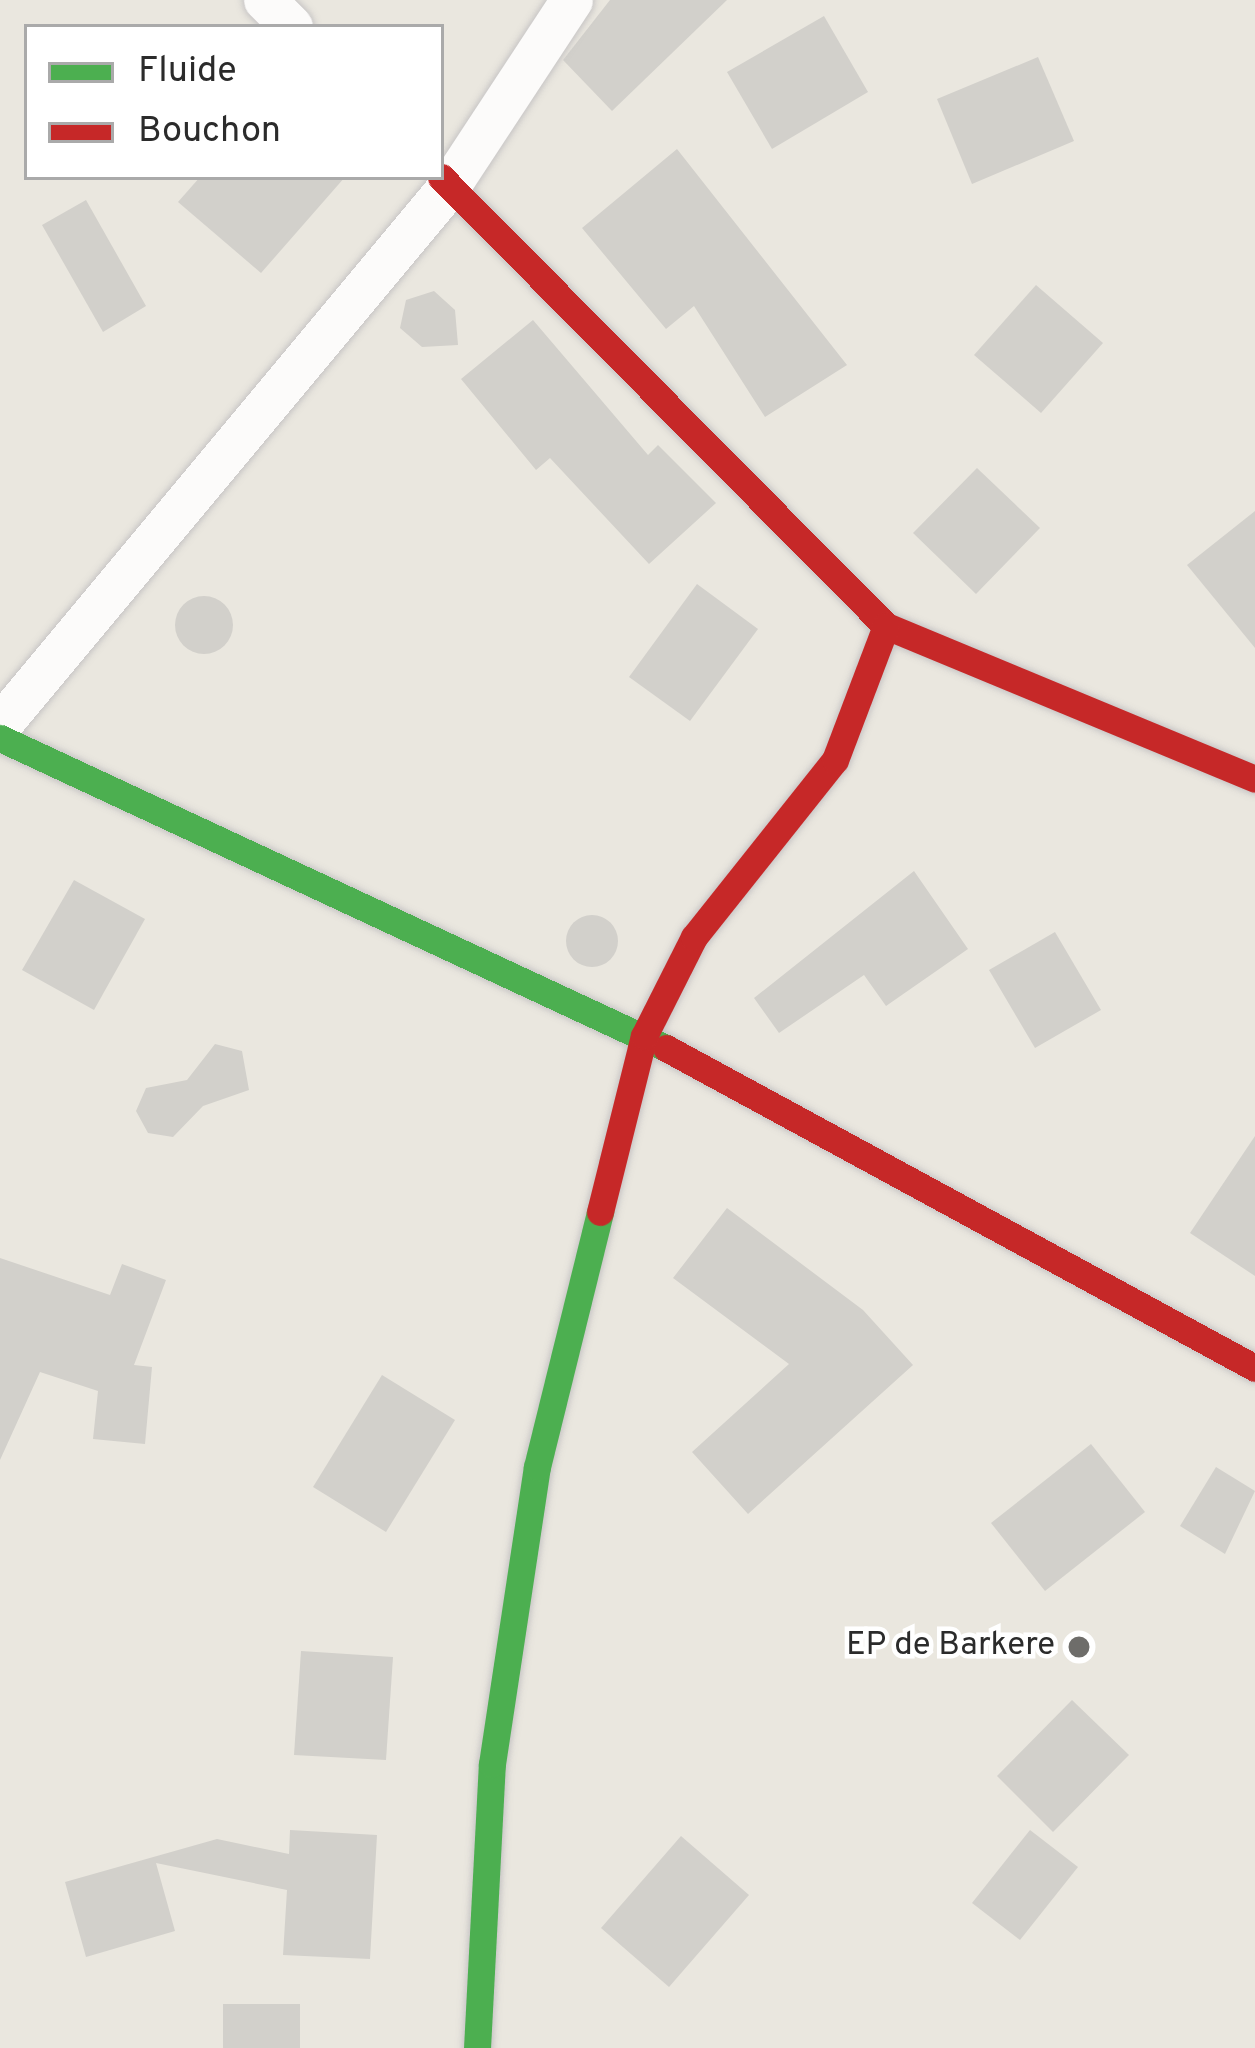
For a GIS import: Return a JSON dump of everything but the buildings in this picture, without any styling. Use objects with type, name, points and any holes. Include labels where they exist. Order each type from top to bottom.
[{"type":"street","points":[[265,0],[289,24]]},
{"type":"street","points":[[0,726],[445,181],[572,0]]},
{"type":"street","points":[[445,181],[886,626],[1255,779]]},
{"type":"street","points":[[477,2048],[492,1764],[537,1467],[644,1036],[694,937],[835,760],[886,626]]},
{"type":"street","points":[[0,738],[644,1036],[1255,1368]]},
{"type":"traffic: fast","points":[[0,738],[666,1048]]},
{"type":"traffic: fast","points":[[477,2048],[492,1764],[537,1467],[600,1212]]},
{"type":"traffic: jam","points":[[444,180],[886,626],[1255,779]]},
{"type":"traffic: jam","points":[[600,1212],[644,1036],[694,937],[835,760],[886,626]]},
{"type":"traffic: jam","points":[[666,1048],[1255,1368]]},
{"type":"place","name":"EP de Barkere","points":[[1079,1647]]}]
